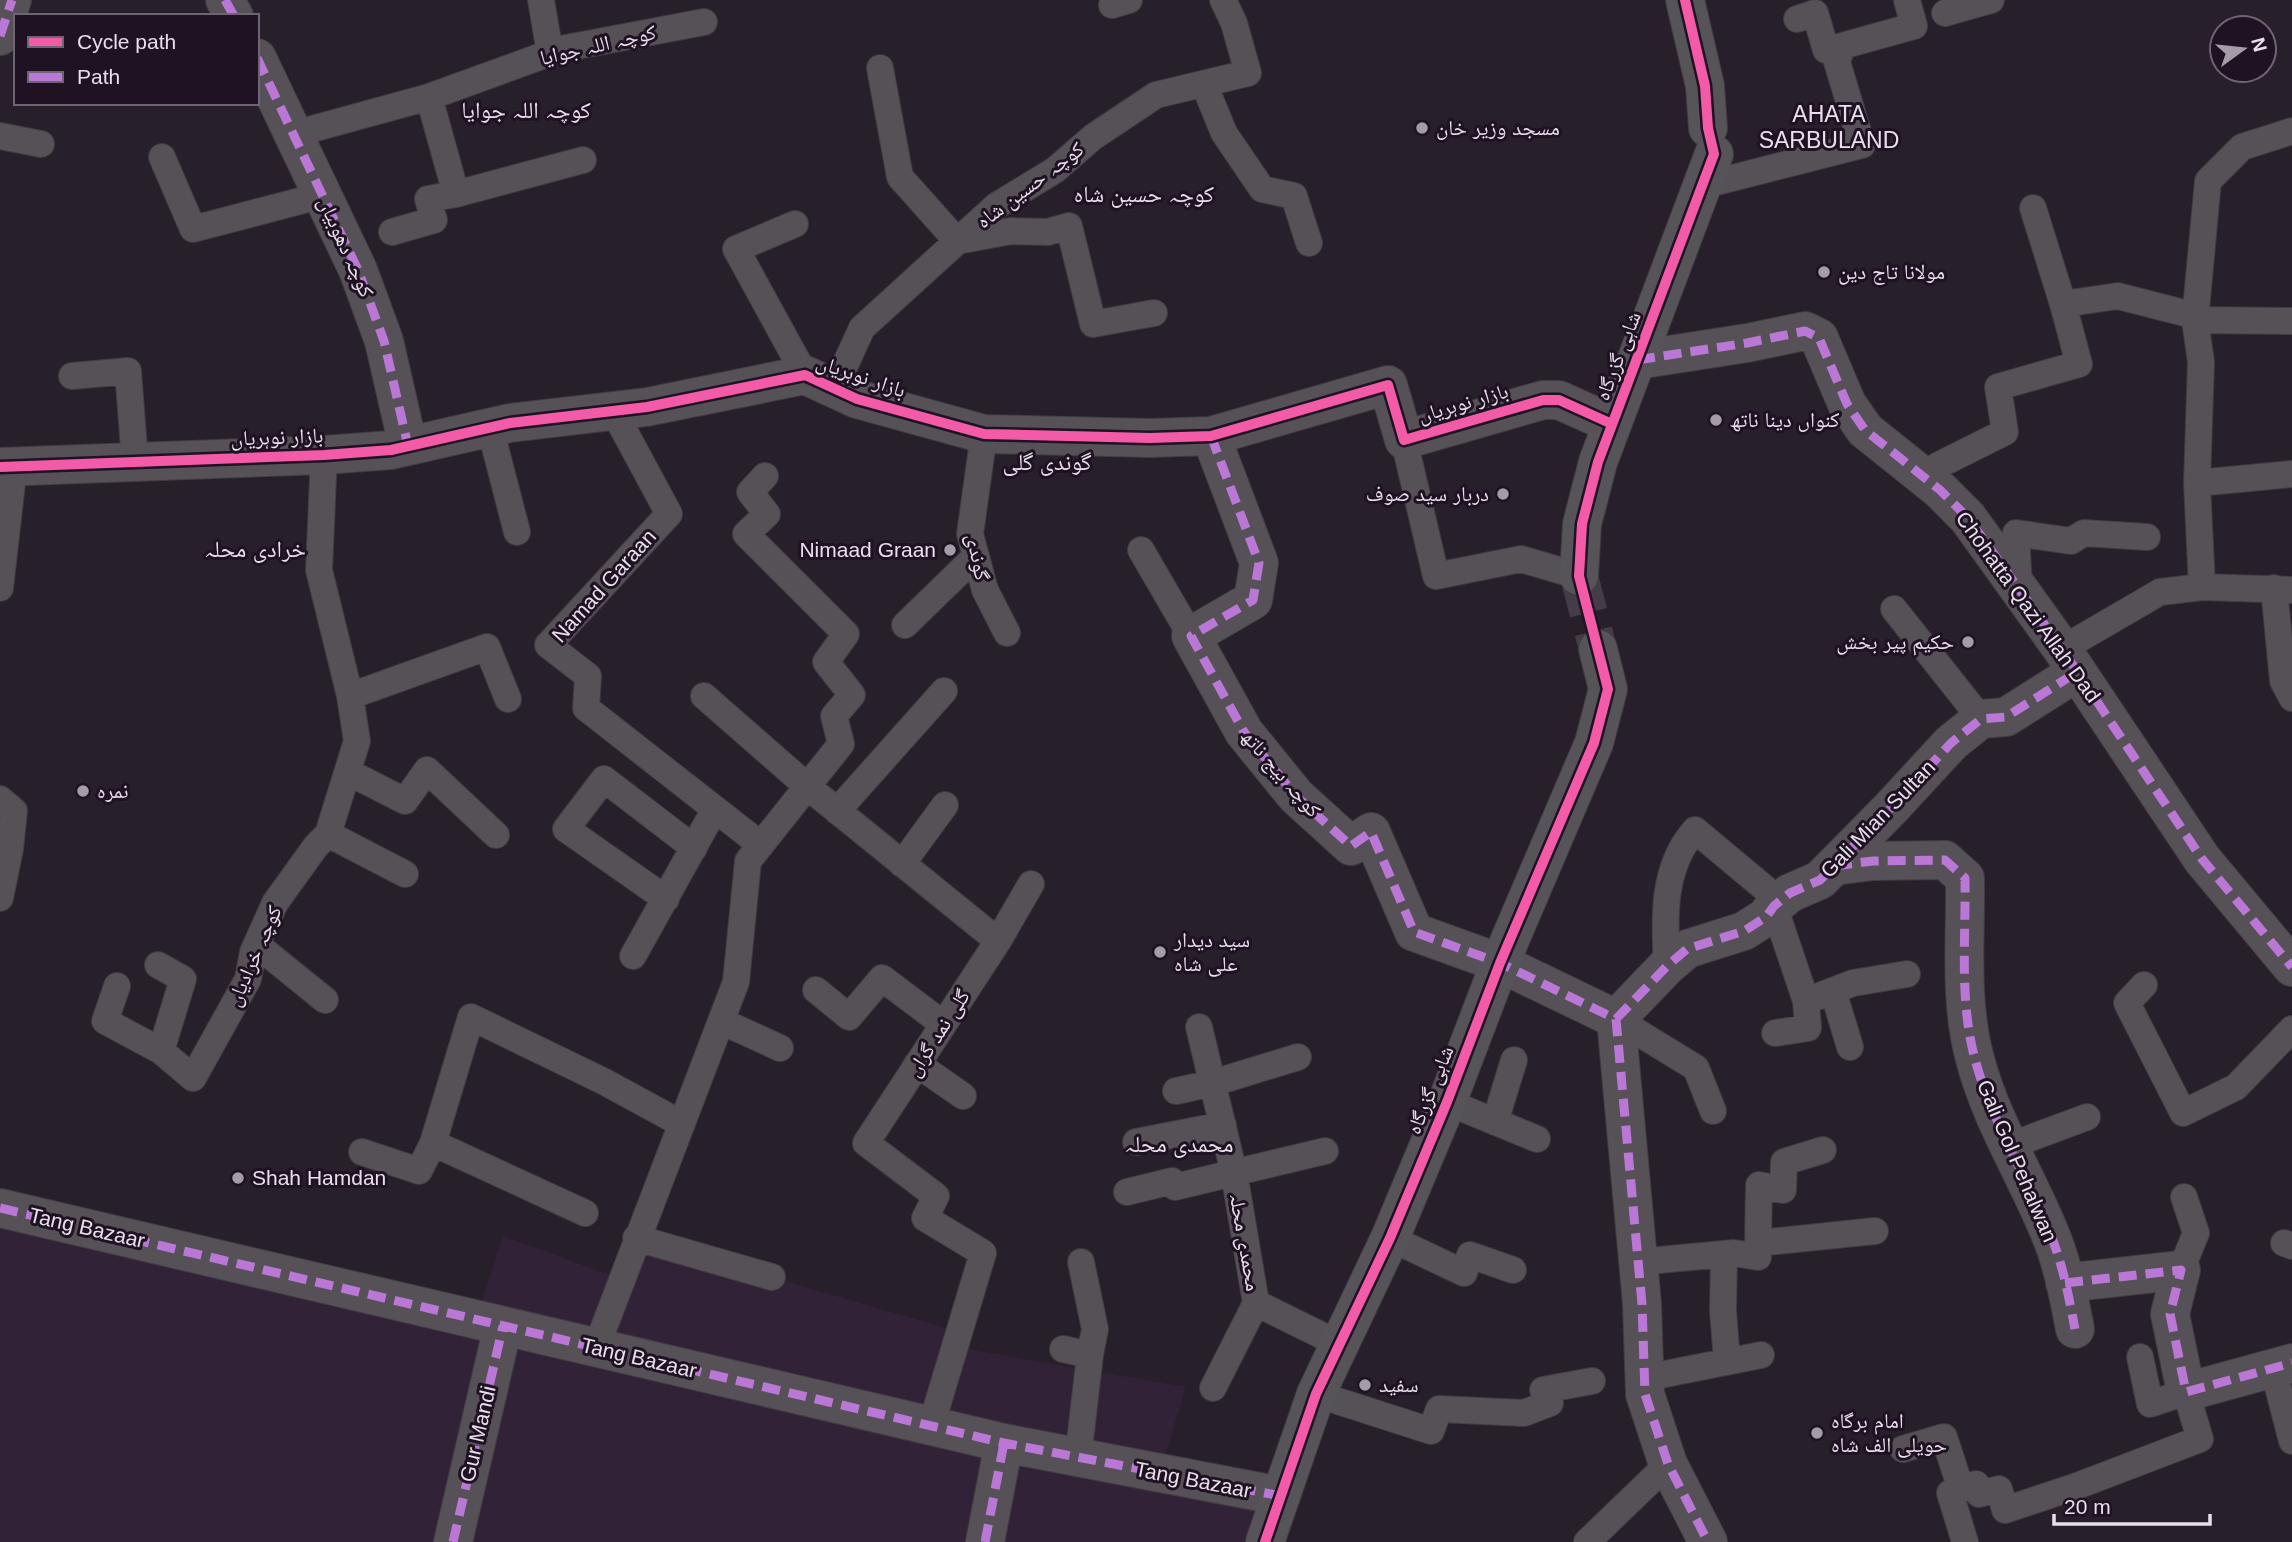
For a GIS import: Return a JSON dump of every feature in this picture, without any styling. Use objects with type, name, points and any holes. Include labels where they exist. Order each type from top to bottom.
[{"type":"street","name":"شاہی گزرگاہ","points":[[1579,576],[1582,524],[1598,462],[1637,360],[1708,156],[1705,86],[1685,0]]},
{"type":"street","name":"کوچہ دھوبیاں","points":[[259,62],[358,270],[384,341],[408,446]]},
{"type":"street","name":"Chohatta Qazi Allah Dad","points":[[1637,360],[1805,331],[1819,338],[1847,404],[1865,430],[1940,490],[1968,518],[2069,660],[2202,859],[2292,967]]},
{"type":"street","name":"بازار نوہریاں","points":[[7,466],[324,455],[391,450],[490,428],[820,382],[856,399],[985,434],[1150,438],[1211,436],[1388,384],[1404,439],[1543,400],[1559,400],[1612,424]]},
{"type":"street","points":[[1191,636],[1253,600],[1259,564],[1211,436]]},
{"type":"street","name":"کوچہ بیج ناتھ","points":[[1191,636],[1244,732],[1296,796],[1350,846],[1371,832],[1414,932],[1500,963]]},
{"type":"street","name":"شاہی گزرگاہ","points":[[1265,1542],[1316,1395],[1390,1238],[1500,963],[1594,743],[1608,689],[1598,649]]},
{"type":"street","name":"Gali Mian Sultan","points":[[1616,1019],[1687,949],[1744,931],[1766,917],[1790,893],[1820,880],[1951,743],[1981,719],[2006,718],[2069,660]]},
{"type":"street","name":"Gali Gol Pehalwan","points":[[1834,866],[1873,861],[1945,860],[1965,878],[1966,1019],[1975,1060],[1994,1114],[2052,1238],[2075,1329]]},
{"type":"street","points":[[1500,963],[1616,1019],[1638,1262],[1645,1394],[1668,1464],[1708,1542]]},
{"type":"street","name":"Tang Bazaar","points":[[0,1208],[1004,1443],[1281,1496]]},
{"type":"street","points":[[2065,1283],[2181,1270],[2170,1314],[2186,1392],[2282,1365]]},
{"type":"street","name":"Gur Mandi","points":[[453,1542],[503,1326]]},
{"type":"street","points":[[985,1542],[1004,1443]]},
{"type":"lane","points":[[541,0],[550,53]]},
{"type":"lane","name":"کوچہ حسین شاہ","points":[[820,382],[862,328],[996,206],[1055,170],[1093,136],[1156,95],[1248,73],[1234,23],[1223,0]]},
{"type":"lane","points":[[1797,19],[1815,13],[1826,50],[1914,26],[1906,0]]},
{"type":"lane","points":[[1945,13],[1991,0]]},
{"type":"lane","name":"کوچہ اللہ جوایا","points":[[294,134],[429,97],[550,53],[704,22]]},
{"type":"lane","points":[[1708,156],[1862,145],[1837,62],[1842,46]]},
{"type":"lane","points":[[880,68],[900,177],[957,241],[1011,232],[1048,232],[1069,226],[1093,324],[1154,313]]},
{"type":"lane","points":[[1204,84],[1224,133],[1262,189],[1294,196],[1309,243]]},
{"type":"lane","points":[[429,97],[456,194]]},
{"type":"lane","points":[[2202,587],[2197,484],[2201,362],[2196,318],[2208,181],[2242,146],[2292,131]]},
{"type":"lane","points":[[0,136],[41,144]]},
{"type":"lane","points":[[162,157],[193,229],[323,195]]},
{"type":"lane","points":[[392,232],[433,220],[428,200],[583,160]]},
{"type":"lane","points":[[1926,481],[1937,466],[2005,432],[1998,387],[2079,364],[2034,208]]},
{"type":"lane","points":[[795,224],[736,249],[820,382]]},
{"type":"lane","points":[[2063,304],[2118,296],[2196,318],[2292,321]]},
{"type":"lane","points":[[72,376],[128,371],[135,462]]},
{"type":"lane","name":"Namad Garaan","points":[[613,410],[669,514],[548,645],[588,676],[586,708],[761,845]]},
{"type":"lane","points":[[490,428],[517,532]]},
{"type":"lane","name":"گوندی","points":[[985,434],[970,534],[985,590],[1007,633]]},
{"type":"lane","points":[[1404,439],[1436,576],[1521,559],[1579,576]]},
{"type":"lane","name":"کوچہ خرادیاں","points":[[117,986],[105,1021],[161,1051],[193,1078],[248,979],[257,945],[275,903],[316,846],[328,834],[357,741],[350,696],[319,570],[324,455]]},
{"type":"lane","points":[[0,588],[7,466]]},
{"type":"lane","points":[[2197,484],[2292,474]]},
{"type":"lane","points":[[596,1348],[736,982],[748,861],[841,744],[834,716],[852,695],[826,662],[846,634],[746,534],[767,514],[750,492],[765,475]]},
{"type":"lane","points":[[2020,591],[2016,533],[2071,541],[2084,533],[2147,537]]},
{"type":"lane","points":[[1141,550],[1191,636]]},
{"type":"lane","points":[[905,625],[976,556]]},
{"type":"lane","points":[[2069,660],[2160,593],[2202,587],[2283,589],[2283,681],[2292,696]]},
{"type":"lane","points":[[1894,609],[1981,719]]},
{"type":"lane","points":[[350,696],[487,647],[508,699]]},
{"type":"lane","points":[[837,811],[944,691]]},
{"type":"lane","points":[[704,696],[808,787],[998,941]]},
{"type":"lane","points":[[348,772],[405,801],[427,770],[496,835]]},
{"type":"lane","points":[[666,899],[566,829],[604,779],[694,848]]},
{"type":"lane","points":[[0,799],[14,811],[0,898]]},
{"type":"lane","points":[[902,864],[945,805]]},
{"type":"lane","points":[[633,956],[715,809]]},
{"type":"lane","points":[[1667,966],[1666,905],[1672,865],[1695,830],[1777,904],[1806,1002],[1808,1028],[1775,1033]]},
{"type":"lane","points":[[328,834],[405,874]]},
{"type":"lane","name":"گلی نمد گراں","points":[[931,1426],[983,1253],[925,1218],[936,1196],[866,1143],[998,941],[1031,884]]},
{"type":"lane","points":[[257,945],[325,1000]]},
{"type":"lane","points":[[158,965],[183,979],[161,1051]]},
{"type":"lane","points":[[1806,1002],[1853,984],[1907,974]]},
{"type":"lane","points":[[816,989],[849,1017],[882,978],[943,1024]]},
{"type":"lane","points":[[2144,985],[2127,1003],[2183,1113],[2236,1087],[2292,1029]]},
{"type":"lane","points":[[1833,991],[1850,1047]]},
{"type":"lane","points":[[362,1152],[419,1171],[433,1143],[471,1017],[603,1081],[682,1124]]},
{"type":"lane","points":[[1616,1019],[1696,1068],[1713,1111]]},
{"type":"lane","points":[[721,1021],[780,1048]]},
{"type":"lane","name":"محمدی محلہ","points":[[1199,1027],[1234,1173],[1256,1303],[1339,1344]]},
{"type":"lane","points":[[1176,1091],[1213,1083],[1298,1057]]},
{"type":"lane","points":[[1495,1122],[1514,1060]]},
{"type":"lane","points":[[917,1064],[963,1096]]},
{"type":"lane","points":[[1447,1101],[1536,1139]]},
{"type":"lane","points":[[2009,1146],[2087,1117]]},
{"type":"lane","points":[[1136,1142],[1223,1125]]},
{"type":"lane","points":[[433,1143],[585,1213]]},
{"type":"lane","points":[[1638,1262],[1734,1253],[1758,1257],[1759,1185],[1783,1190],[1784,1162],[1823,1150]]},
{"type":"lane","name":"محمدی محلہ","points":[[1128,1192],[1172,1181],[1175,1188],[1325,1151]]},
{"type":"lane","points":[[2181,1270],[2196,1233],[2184,1197]]},
{"type":"lane","points":[[1758,1243],[1875,1231]]},
{"type":"lane","points":[[636,1238],[772,1277]]},
{"type":"lane","points":[[1390,1238],[1464,1273],[1470,1255],[1513,1270]]},
{"type":"lane","points":[[1724,1255],[1723,1311],[1727,1361]]},
{"type":"lane","points":[[1078,1458],[1095,1329],[1082,1262]]},
{"type":"lane","points":[[1213,1388],[1256,1303]]},
{"type":"lane","points":[[1063,1349],[1090,1355]]},
{"type":"lane","points":[[1645,1378],[1760,1355]]},
{"type":"lane","points":[[1965,1542],[1950,1493],[1976,1484],[1979,1494],[1999,1489],[2005,1510],[2200,1439],[2186,1392],[2150,1404],[2140,1357]]},
{"type":"lane","points":[[2282,1365],[2288,1446]]},
{"type":"lane","points":[[1316,1395],[1431,1431],[1439,1409],[1524,1413],[1550,1403],[1543,1390],[1592,1381]]},
{"type":"lane","points":[[1903,1449],[1944,1437],[1961,1489]]},
{"type":"lane","points":[[1587,1542],[1668,1464]]},
{"type":"shaded area","points":[[0,1204],[478,1313],[503,1236],[621,1279],[636,1238],[960,1332],[956,1347],[1186,1387],[1161,1469],[1281,1496],[1265,1542],[0,1542]]},
{"type":"tunnel","points":[[1579,576],[1598,649]]},
{"type":"marked path","points":[[0,36],[12,0]]},
{"type":"marked path","points":[[225,0],[233,14]]},
{"type":"marked path","points":[[259,62],[358,270],[384,341],[408,446]]},
{"type":"marked path","points":[[1637,360],[1805,331],[1819,338],[1847,404],[1865,430],[1940,490],[1968,518],[2062,649],[2202,859],[2292,967]]},
{"type":"marked path","points":[[1211,436],[1259,563],[1253,600],[1191,636],[1244,732],[1296,796],[1351,846],[1371,832],[1414,932],[1500,963],[1616,1019],[1642,1304],[1645,1394],[1668,1464],[1708,1542]]},
{"type":"marked path","points":[[1616,1019],[1687,949],[1744,931],[1766,917],[1774,906],[1790,893],[1820,880],[1951,743],[1981,719],[2006,717],[2077,672]]},
{"type":"marked path","points":[[1834,866],[1873,861],[1945,860],[1965,878],[1965,992],[1975,1059],[1990,1104],[2055,1247],[2075,1329]]},
{"type":"marked path","points":[[0,1208],[1004,1443],[1281,1496]]},
{"type":"marked path","points":[[2065,1283],[2181,1270],[2170,1314],[2186,1392],[2292,1363]]},
{"type":"marked path","points":[[453,1542],[503,1326]]},
{"type":"marked path","points":[[985,1542],[1004,1443]]},
{"type":"cycle path","points":[[1265,1542],[1316,1394],[1390,1238],[1447,1102],[1500,963],[1594,743],[1608,689],[1579,576],[1582,524],[1598,462],[1714,154],[1708,128],[1705,86],[1685,0]]},
{"type":"cycle path","points":[[0,467],[391,450],[510,423],[647,407],[805,375],[857,399],[984,434],[1150,438],[1211,436],[1388,385],[1404,440],[1543,400],[1559,400],[1612,424]]},
{"type":"place","name":"مسجد وزیر خان","points":[[1422,128]]},
{"type":"place","name":"مولانا تاج دین","points":[[1824,272]]},
{"type":"place","name":"کنواں دینا ناتھ","points":[[1716,420]]},
{"type":"place","name":"دربار سید صوف","points":[[1503,494]]},
{"type":"place","name":"Nimaad Graan","points":[[950,550]]},
{"type":"place","name":"حکیم پیر بخش","points":[[1968,642]]},
{"type":"place","name":"نمرہ","points":[[83,791]]},
{"type":"place","name":"سید دیدار علی شاہ","points":[[1160,952]]},
{"type":"place","name":"Shah Hamdan","points":[[238,1178]]},
{"type":"place","name":"سفید","points":[[1365,1385]]},
{"type":"place","name":"امام برگاہ حویلی الف شاہ","points":[[1817,1433]]},
{"type":"district","name":"کوچہ اللہ جوایا","points":[[526,110]]},
{"type":"district","name":"AHATA SARBULAND","points":[[1829,127]]},
{"type":"district","name":"کوچہ حسین شاہ","points":[[1144,194]]},
{"type":"district","name":"گوندی گلی","points":[[1047,462]]},
{"type":"district","name":"خرادی محلہ","points":[[255,549]]},
{"type":"district","name":"محمدی محلہ","points":[[1179,1144]]}]
